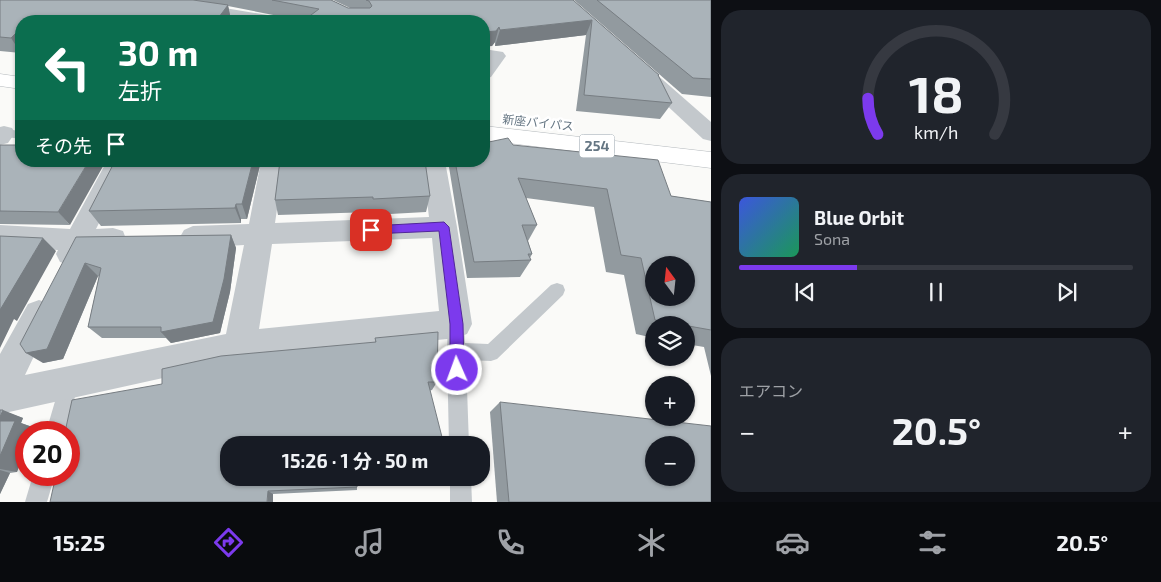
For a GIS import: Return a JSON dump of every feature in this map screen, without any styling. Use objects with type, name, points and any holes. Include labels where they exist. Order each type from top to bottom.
[{"type":"highway","points":[[0,80],[15,81]]},
{"type":"highway","name":"新座バイパス","points":[[490,118],[711,142]]},
{"type":"highway","name":"新座バイパス","points":[[490,134],[711,160]]},
{"type":"street","points":[[150,0],[238,15]]},
{"type":"street","points":[[490,55],[497,56],[490,65]]},
{"type":"street","points":[[626,58],[711,134]]},
{"type":"street","points":[[0,388],[116,167]]},
{"type":"street","points":[[240,346],[261,235],[271,167]]},
{"type":"street","points":[[0,398],[70,381],[240,346],[456,338],[444,227],[434,167]]},
{"type":"street","points":[[164,238],[444,227]]},
{"type":"street","points":[[0,236],[78,240],[136,238]]},
{"type":"lane","points":[[460,436],[456,338],[491,353],[557,290]]},
{"type":"lane","points":[[59,421],[70,381]]},
{"type":"lane","points":[[36,502],[41,486]]},
{"type":"lane","points":[[460,486],[461,502]]},
{"type":"building","points":[[0,0],[193,0],[228,5],[220,15],[15,15],[15,34],[11,38],[0,37]]},
{"type":"building","points":[[272,0],[331,0],[348,8],[370,8],[372,6],[366,0],[573,0],[659,75],[672,103],[584,95],[592,20],[500,30],[499,27],[496,31],[490,32],[490,15],[311,15],[319,9]]},
{"type":"building","points":[[597,0],[711,0],[711,79],[693,78]]},
{"type":"building","points":[[508,138],[513,145],[658,160],[671,196],[711,202],[711,330],[695,327],[695,316],[654,316],[652,306],[695,306],[695,256],[645,256],[645,276],[641,258],[621,255],[607,189],[518,178],[537,225],[522,225],[532,254],[528,254],[531,260],[474,262],[456,167],[490,167],[490,142]]},
{"type":"building","points":[[0,145],[15,145],[15,167],[85,167],[58,212],[0,211]]},
{"type":"building","points":[[112,167],[251,167],[242,204],[236,204],[235,208],[89,211]]},
{"type":"building","points":[[279,167],[426,167],[430,196],[373,199],[373,197],[275,200]]},
{"type":"building","points":[[231,235],[224,279],[213,322],[161,332],[161,327],[88,327],[101,268],[85,263],[47,349],[26,353],[20,344],[76,237]]},
{"type":"building","points":[[0,236],[43,238],[0,310]]},
{"type":"building","points":[[438,332],[437,382],[428,382],[442,436],[220,436],[220,486],[357,487],[268,491],[267,502],[50,502],[54,486],[80,486],[80,421],[67,421],[72,400],[162,384],[162,369],[221,356],[376,342],[375,338]]},
{"type":"building","points":[[500,402],[645,418],[645,426],[695,426],[695,424],[711,426],[711,502],[509,502]]},
{"type":"building","points":[[0,421],[15,421],[0,456]]},
{"type":"route","points":[[371,230],[444,227],[456,324],[457,370]]}]
